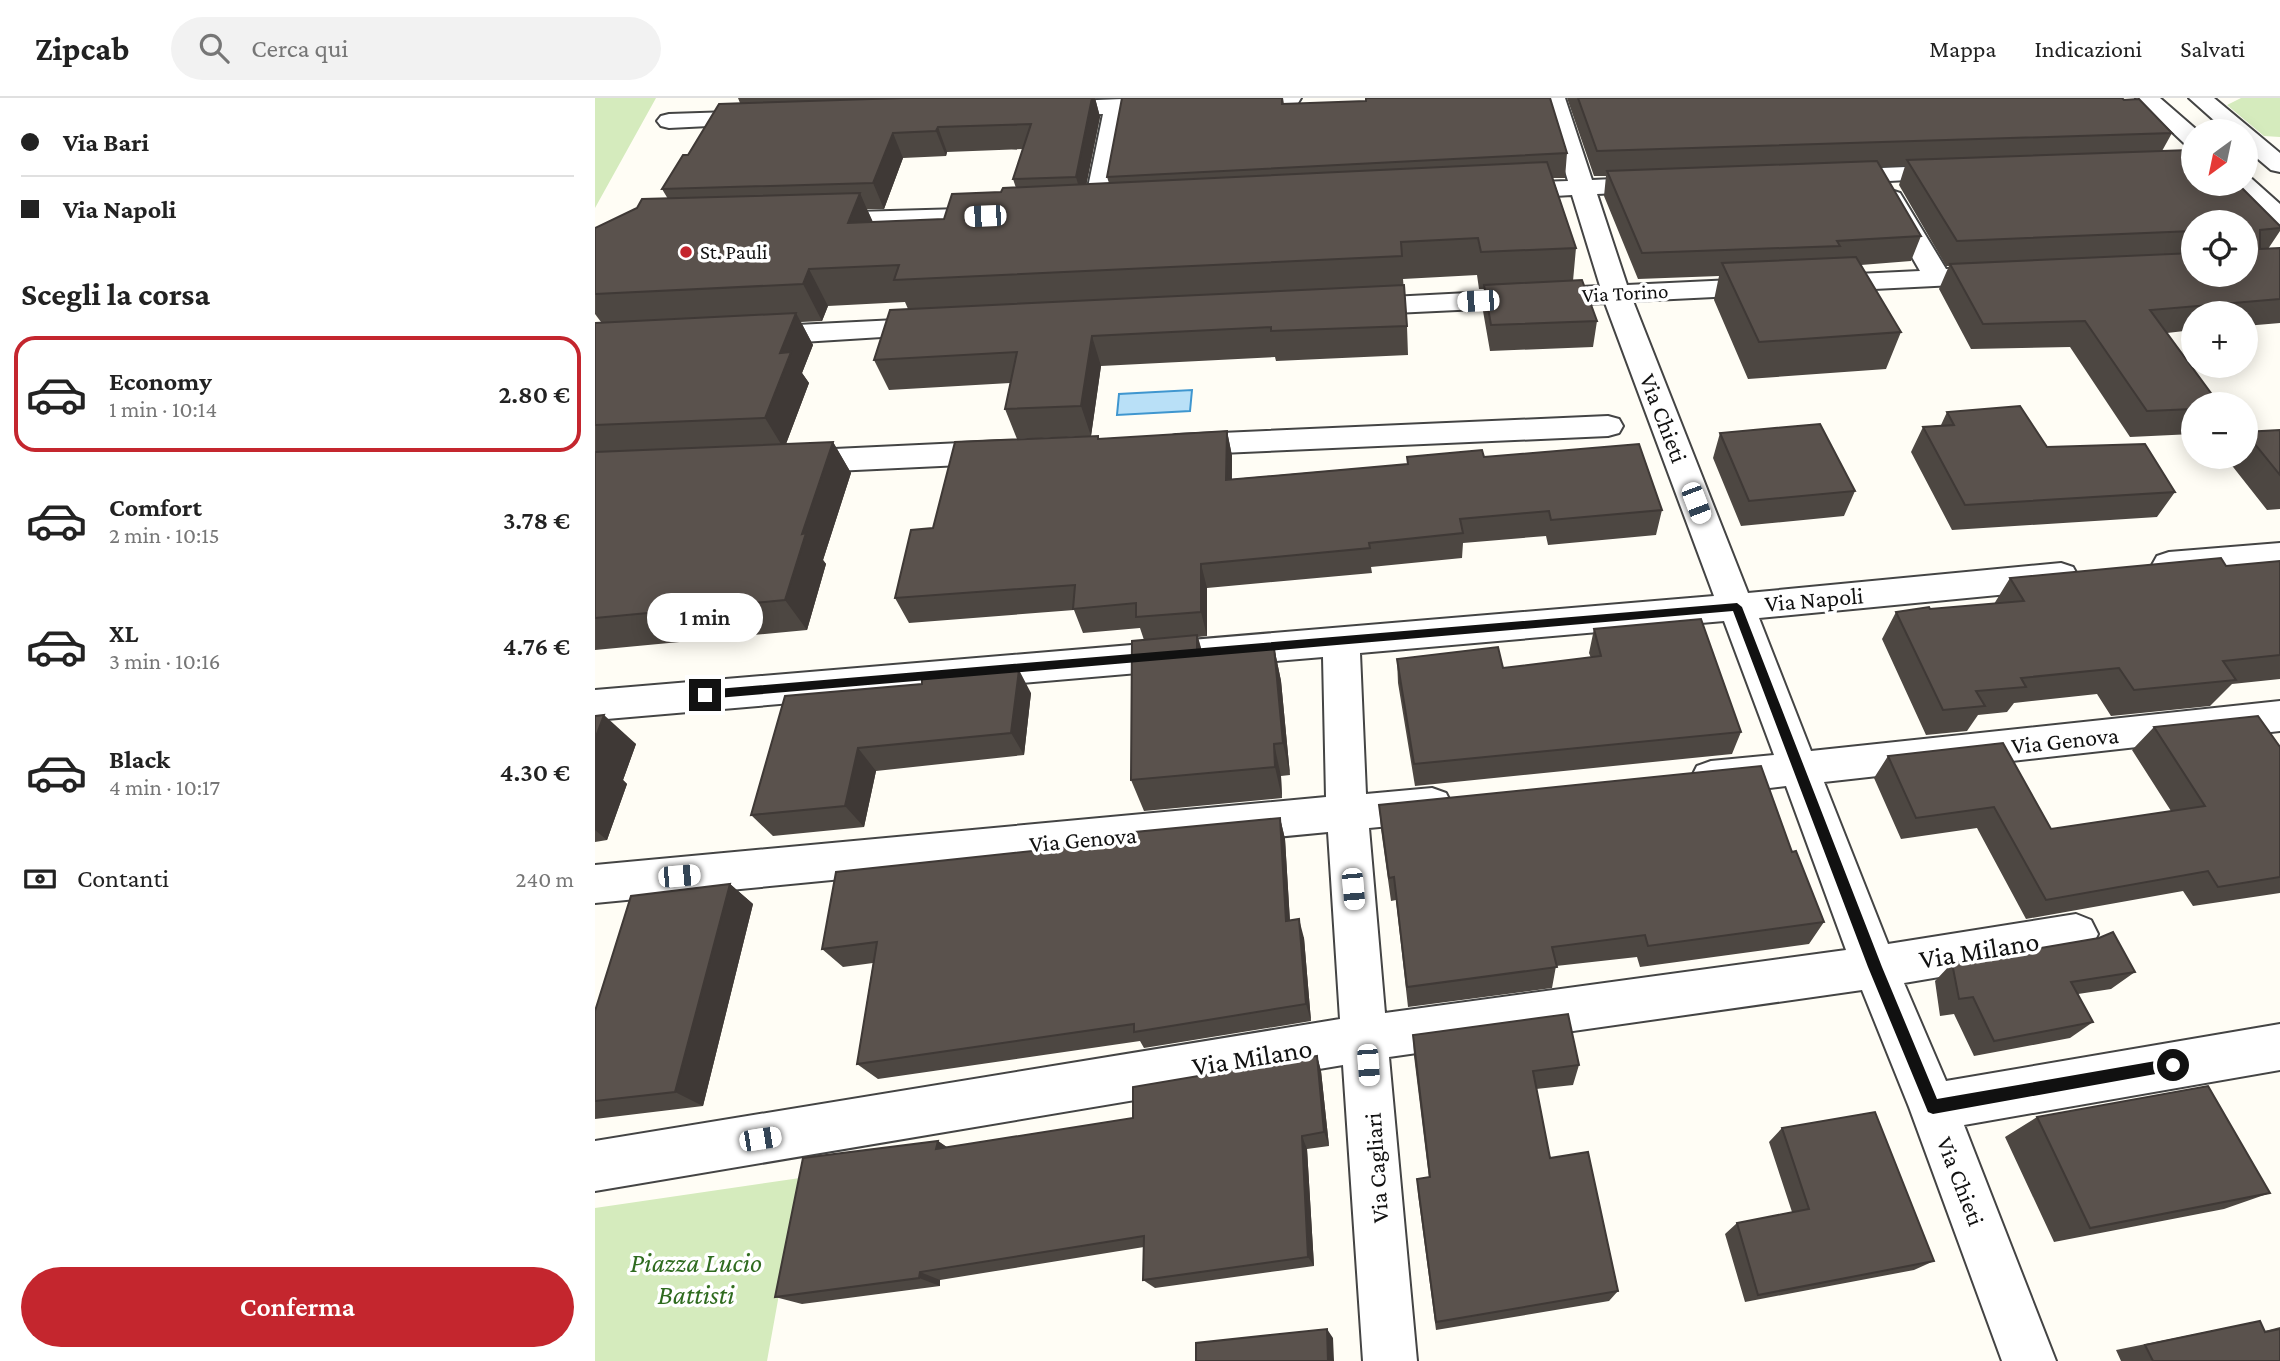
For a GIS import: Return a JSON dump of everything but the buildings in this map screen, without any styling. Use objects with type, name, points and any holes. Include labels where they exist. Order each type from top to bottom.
[{"type":"street","points":[[684,98],[669,121],[781,118]]},
{"type":"street","points":[[1018,110],[1290,98]]},
{"type":"street","name":"Via Chieti","points":[[1554,98],[1616,294],[1875,967],[1933,1107],[2029,1361]]},
{"type":"street","points":[[2147,98],[2181,128]]},
{"type":"street","points":[[2200,98],[2225,119]]},
{"type":"street","points":[[1096,212],[1115,107]]},
{"type":"street","points":[[2258,147],[2274,160]]},
{"type":"street","points":[[1810,178],[1985,172]]},
{"type":"street","points":[[1877,175],[1937,277]]},
{"type":"street","points":[[1485,192],[1676,183]]},
{"type":"street","points":[[2256,196],[2280,217]]},
{"type":"street","points":[[1069,213],[1124,211]]},
{"type":"street","points":[[790,222],[1027,215]]},
{"type":"street","name":"Via Torino","points":[[1322,308],[2018,274]]},
{"type":"street","points":[[735,337],[958,326]]},
{"type":"street","points":[[1149,446],[1608,426]]},
{"type":"street","points":[[759,463],[1038,451]]},
{"type":"street","points":[[2141,568],[2280,555]]},
{"type":"street","name":"Via Napoli","points":[[595,705],[1737,607],[2099,572]]},
{"type":"street","name":"Via Cagliari","points":[[1341,640],[1347,814],[1390,1361]]},
{"type":"street","name":"Via Genova","points":[[1676,781],[2280,716]]},
{"type":"street","name":"Via Genova","points":[[595,884],[1471,802]]},
{"type":"street","name":"Via Milano","points":[[595,1166],[1366,1038],[1875,967],[2076,934]]},
{"type":"street","points":[[1933,1107],[2280,1047]]},
{"type":"green space","points":[[595,98],[656,98],[595,208]]},
{"type":"green space","points":[[2241,98],[2280,98],[2280,137],[2264,136],[2258,131],[2258,119],[2244,119],[2227,105]]},
{"type":"green space","name":"Piazza Lucio Battisti","points":[[800,1178],[767,1361],[595,1361],[595,1208]]},
{"type":"water","points":[[1192,390],[1190,411],[1117,415],[1119,394]]},
{"type":"place","name":"St. Pauli","points":[[686,252]]},
{"type":"route","points":[[705,695],[1737,607],[1875,967],[1933,1107],[2173,1065]]}]
